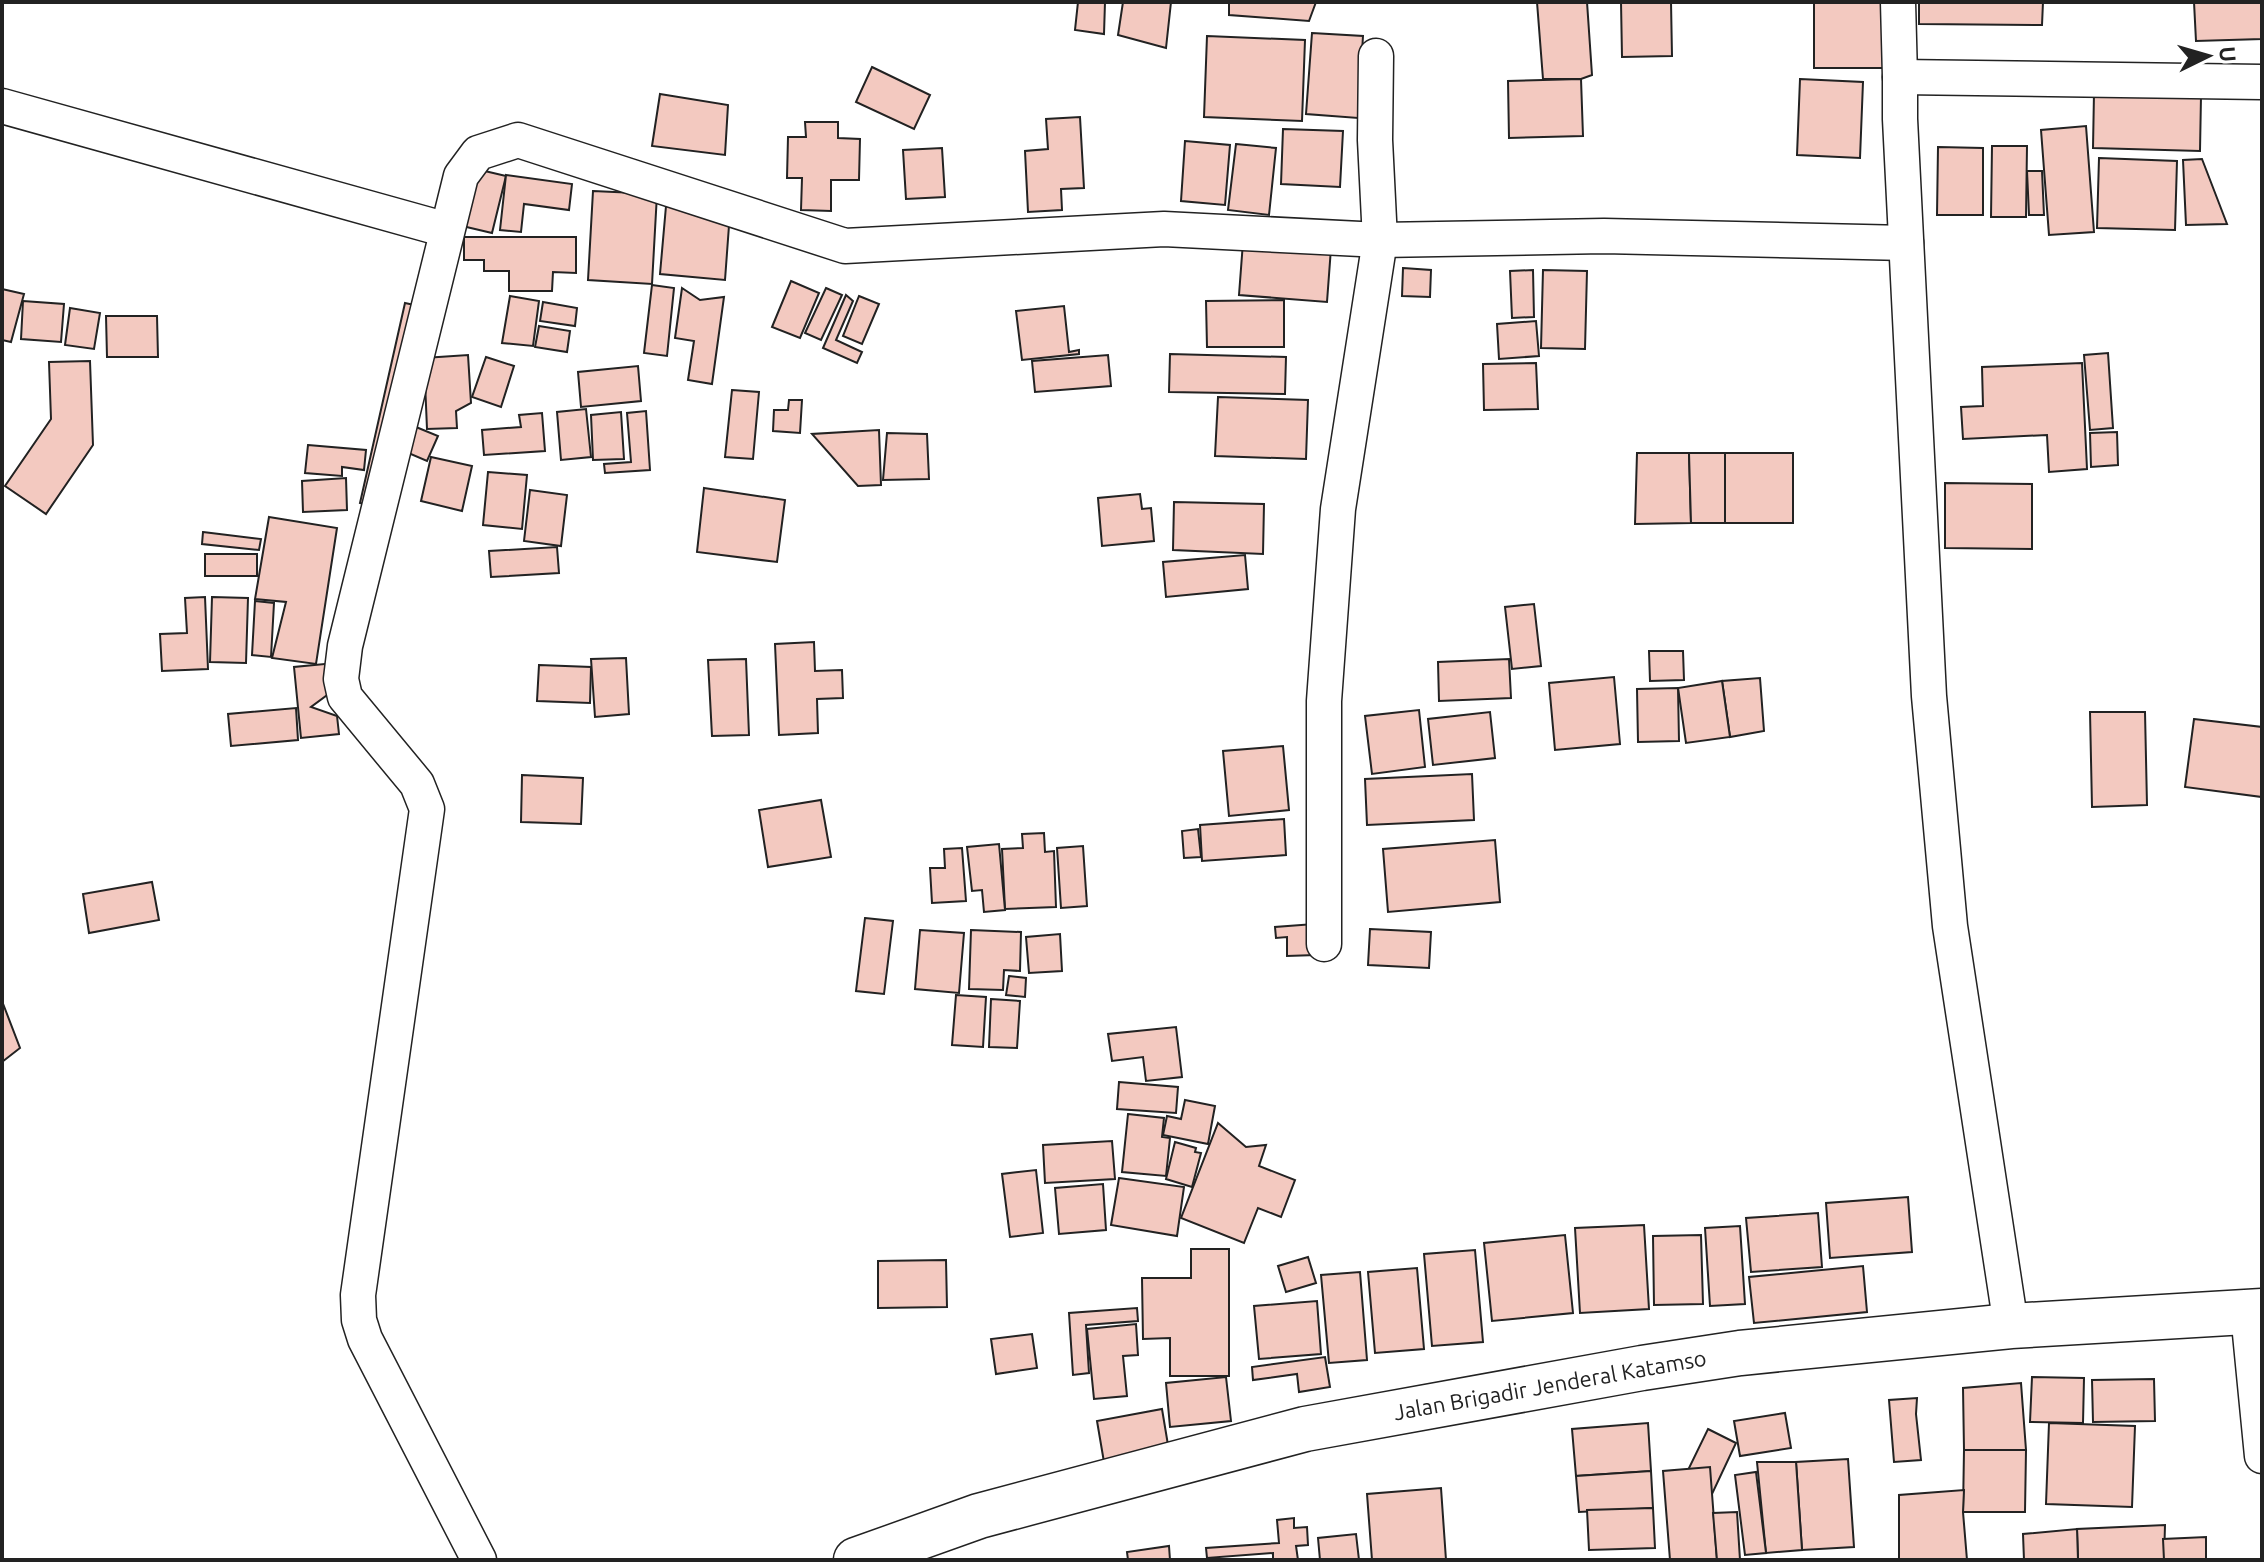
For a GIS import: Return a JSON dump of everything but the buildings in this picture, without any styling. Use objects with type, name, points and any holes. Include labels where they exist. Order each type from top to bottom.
[{"type":"main road","name":"Jalan Brigadir Jenderal Katamso","points":[[856,1560],[979,1516],[1305,1429],[1740,1353],[2011,1326],[2255,1312]]},
{"type":"street","points":[[1898,2],[1906,243],[1929,696],[1950,926],[2011,1326]]},
{"type":"street","points":[[1324,944],[1324,701],[1337,524],[1380,240],[1375,140],[1376,56]]},
{"type":"street","points":[[1900,77],[2262,82]]},
{"type":"street","points":[[2,106],[447,230]]},
{"type":"street","points":[[479,1560],[365,1339],[359,1320],[358,1295],[427,809],[417,784],[345,697],[341,679],[345,646],[461,176],[478,153],[518,140],[845,246],[1164,229],[1380,240],[1604,236],[1906,243]]},
{"type":"street","points":[[2255,1312],[2262,1456]]}]
